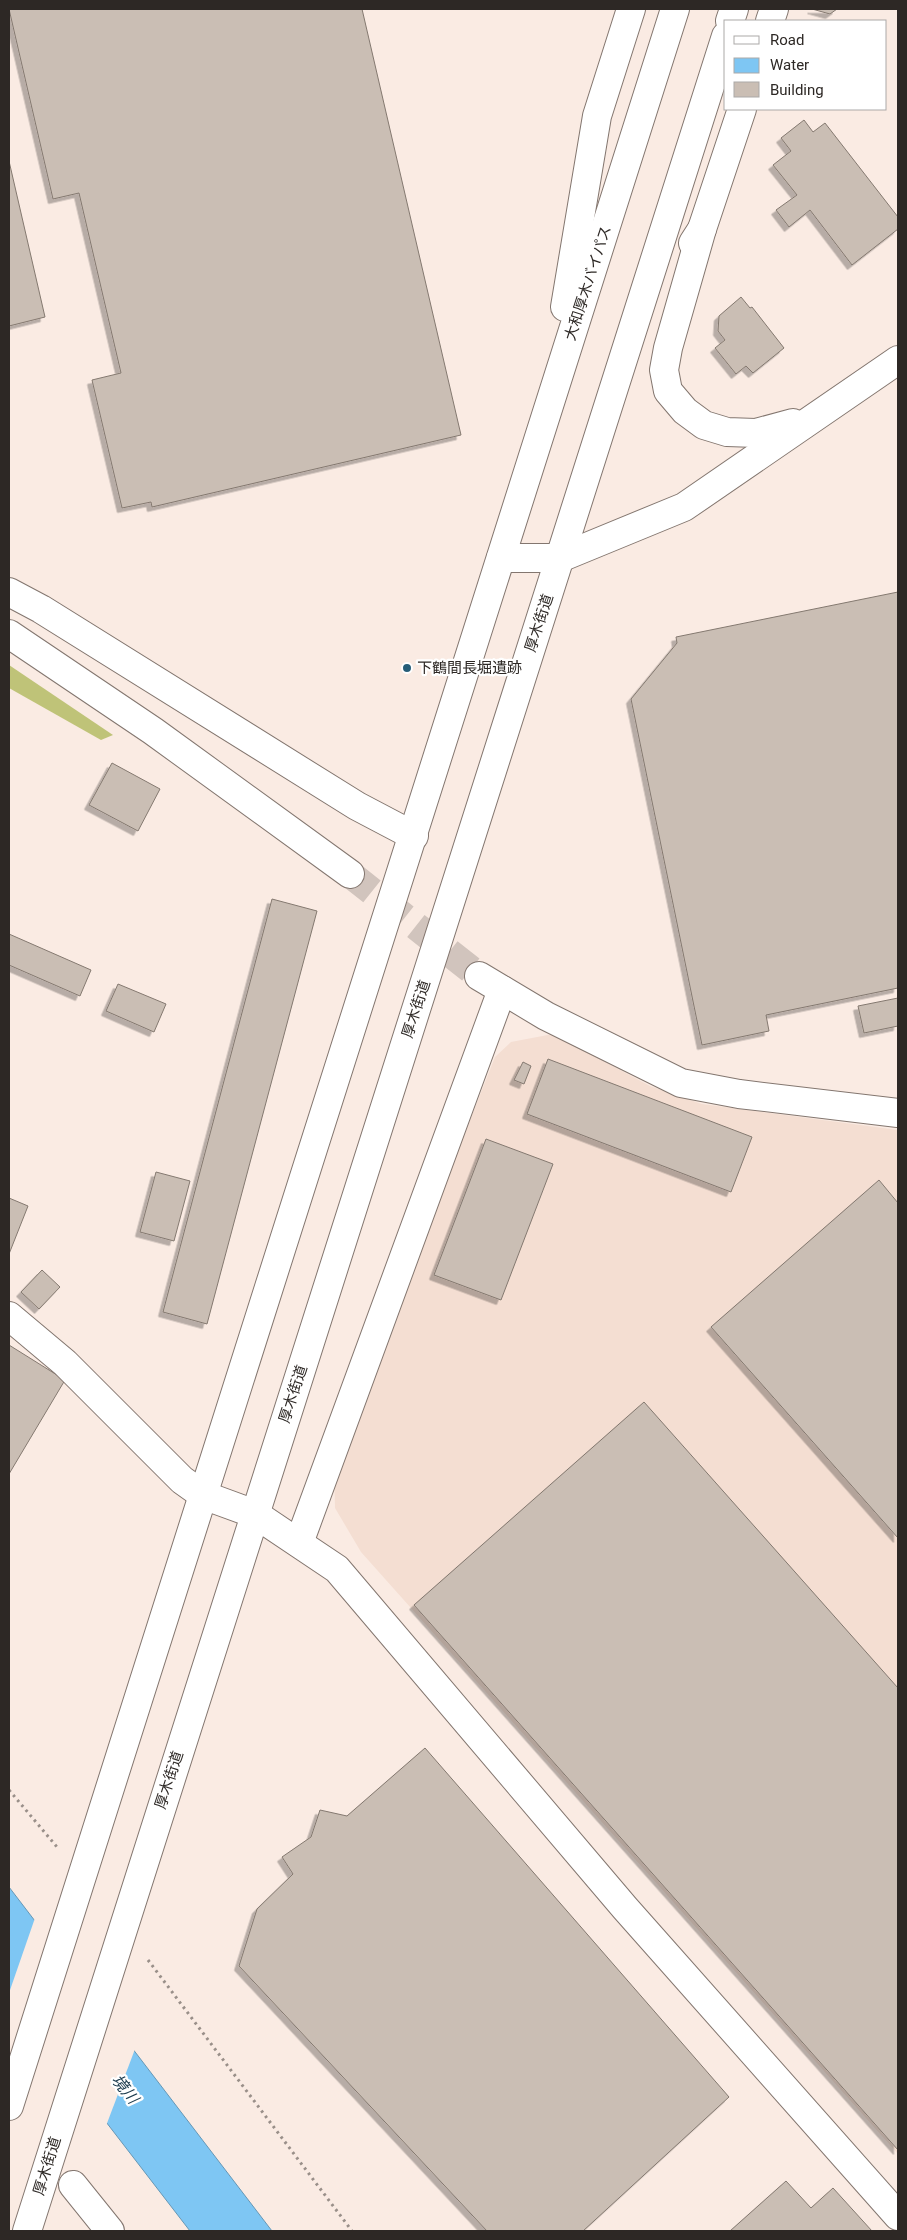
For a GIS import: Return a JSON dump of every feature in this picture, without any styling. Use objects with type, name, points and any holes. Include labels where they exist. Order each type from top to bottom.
[{"type":"main road","points":[[549,404],[597,116],[631,9]]},
{"type":"main road","name":"大和厚木バイパス","points":[[501,558],[675,9]]},
{"type":"main road","points":[[560,558],[724,42]]},
{"type":"main road","points":[[742,110],[702,229],[668,348],[664,370],[668,391],[685,411],[704,425],[727,432],[756,433],[814,417]]},
{"type":"main road","points":[[668,348],[670,215]]},
{"type":"main road","points":[[628,346],[702,229]]},
{"type":"main road","points":[[13,2094],[501,558],[560,558],[684,507],[898,360]]},
{"type":"main road","name":"厚木街道","points":[[27,2231],[116,1946],[560,558]]},
{"type":"main road","points":[[9,592],[41,609],[357,806],[414,836]]},
{"type":"main road","points":[[9,634],[154,731],[350,874]]},
{"type":"main road","points":[[479,976],[618,1054],[681,1083],[739,1094],[898,1113]]},
{"type":"main road","points":[[299,1543],[502,990]]},
{"type":"main road","points":[[9,1316],[64,1363],[182,1480],[203,1495],[255,1514],[337,1569],[625,1908],[898,2216]]},
{"type":"main road","points":[[73,2185],[110,2231]]},
{"type":"path","points":[[9,1790],[59,1850]]},
{"type":"path","points":[[144,1955],[352,2231]]},
{"type":"shaded area","points":[[553,1034],[650,1086],[702,1104],[898,1130],[898,2154],[361,1552],[335,1508],[334,1464],[495,1057],[511,1042]]},
{"type":"green space","points":[[9,665],[113,735],[101,740],[9,688]]},
{"type":"water","name":"境川","points":[[9,1887],[272,2231],[190,2231],[9,1996]]},
{"type":"pier","points":[[35,1918],[135,2049],[106,2126],[9,2000],[9,1993]]},
{"type":"building","points":[[9,9],[362,9],[461,435],[152,507],[151,502],[122,508],[92,380],[121,373],[79,193],[53,199]]},
{"type":"building","points":[[812,9],[837,9],[830,14]]},
{"type":"building","points":[[804,120],[813,132],[825,123],[898,217],[898,229],[852,265],[810,210],[789,227],[776,210],[797,195],[773,165],[791,151],[781,138]]},
{"type":"building","points":[[9,161],[45,317],[9,326]]},
{"type":"building","points":[[741,297],[750,308],[752,307],[784,348],[753,373],[746,366],[736,374],[715,348],[725,340],[718,331],[719,316]]},
{"type":"building","points":[[898,592],[898,988],[766,1015],[769,1031],[702,1045],[631,699],[677,643],[676,637]]},
{"type":"building","points":[[112,763],[160,789],[138,831],[89,805]]},
{"type":"building","points":[[272,899],[317,911],[207,1324],[163,1312]]},
{"type":"building","points":[[9,934],[91,970],[80,996],[9,965]]},
{"type":"building","points":[[118,984],[166,1004],[154,1032],[106,1011]]},
{"type":"building","points":[[898,998],[898,1026],[864,1033],[858,1006]]},
{"type":"building","points":[[548,1059],[752,1137],[731,1192],[527,1114]]},
{"type":"building","points":[[523,1062],[531,1066],[524,1084],[514,1080]]},
{"type":"building","points":[[486,1139],[553,1164],[501,1300],[434,1275]]},
{"type":"building","points":[[156,1172],[190,1181],[174,1241],[140,1232]]},
{"type":"building","points":[[879,1180],[898,1203],[898,1538],[711,1327]]},
{"type":"building","points":[[9,1198],[28,1206],[9,1254]]},
{"type":"building","points":[[42,1270],[60,1287],[39,1309],[21,1292]]},
{"type":"building","points":[[9,1345],[65,1380],[9,1474]]},
{"type":"building","points":[[644,1402],[898,1688],[898,2150],[414,1605]]},
{"type":"building","points":[[425,1748],[729,2097],[583,2231],[487,2231],[239,1966],[257,1909],[293,1874],[282,1857],[311,1837],[320,1810],[347,1816]]},
{"type":"building","points":[[786,2181],[811,2208],[833,2188],[872,2231],[730,2231]]},
{"type":"tunnel","points":[[350,874],[479,976]]},
{"type":"place","name":"下鶴間長堀遺跡","points":[[407,668]]}]
